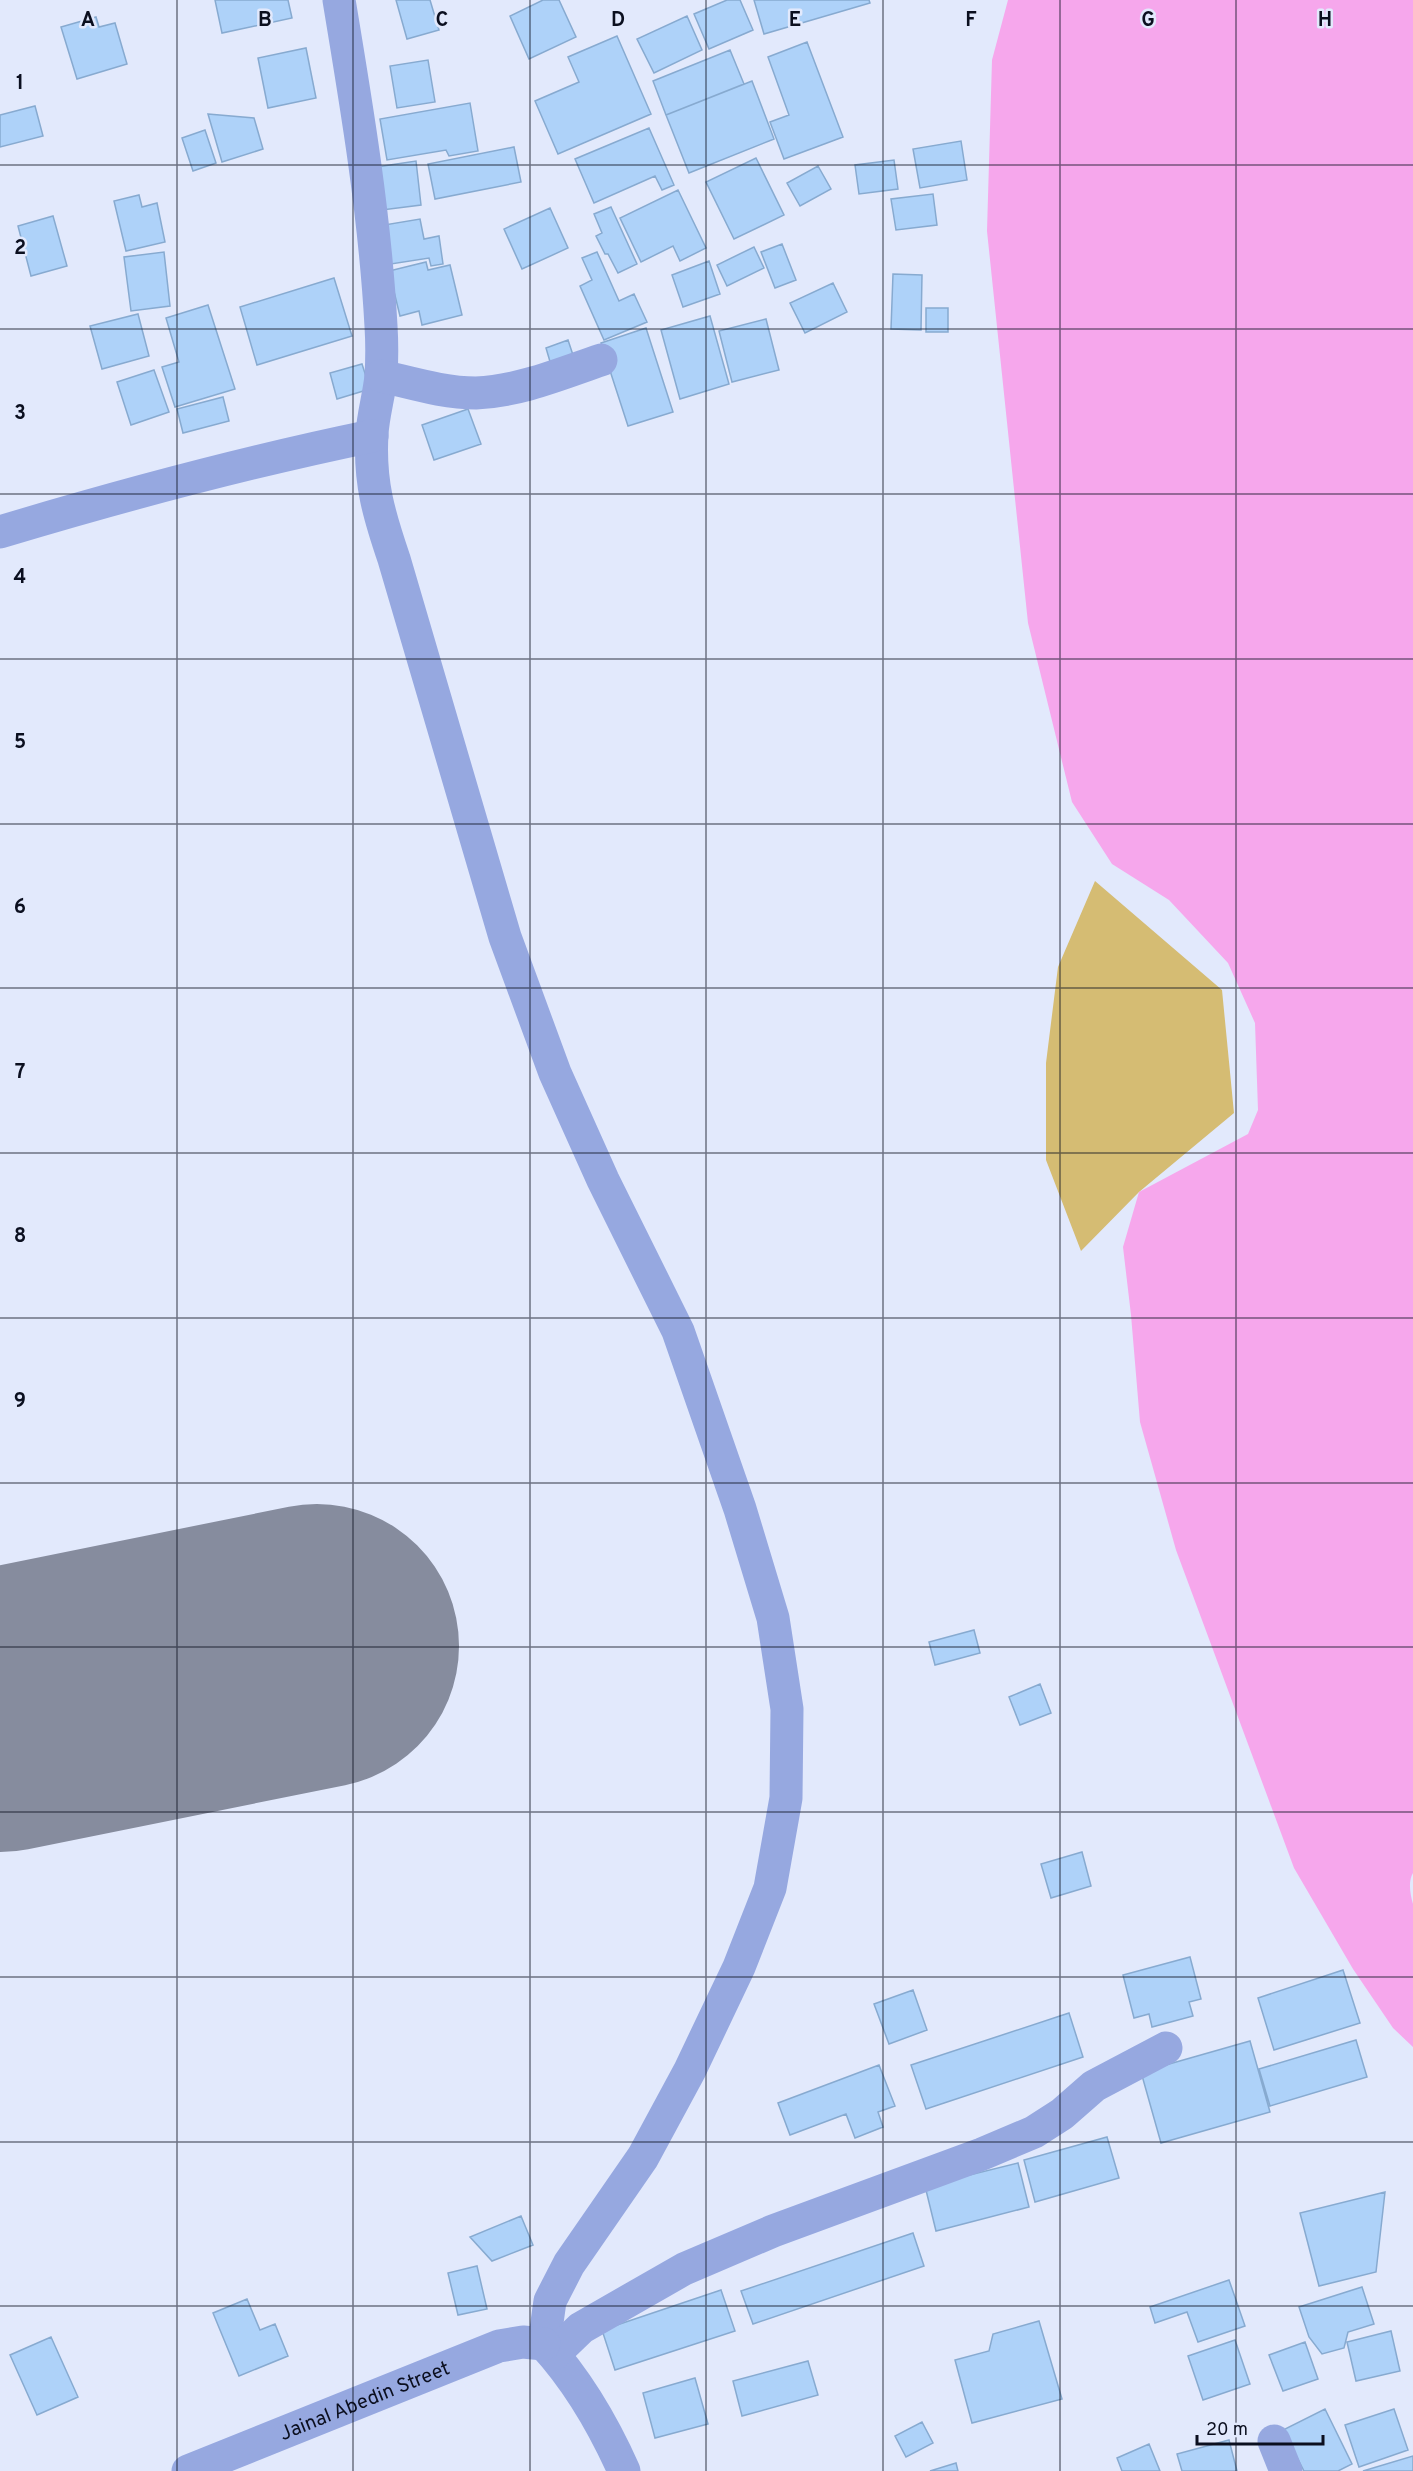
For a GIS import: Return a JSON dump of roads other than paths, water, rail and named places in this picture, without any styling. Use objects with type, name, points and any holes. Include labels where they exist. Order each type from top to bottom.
[{"type":"street","points":[[339,0],[371,204],[380,298],[381,376],[372,436],[372,471],[377,509],[394,559],[505,937],[555,1073],[603,1180],[678,1331],[740,1509],[773,1618],[787,1709],[786,1798],[770,1888],[739,1967],[690,2070],[643,2157],[569,2264],[550,2301],[549,2349],[594,2409],[624,2471]]},
{"type":"street","points":[[381,376],[445,390],[475,393],[532,384],[601,360]]},
{"type":"street","points":[[0,531],[176,481],[372,436]]},
{"type":"street","points":[[549,2349],[684,2269],[773,2231],[982,2154],[1034,2132],[1062,2114],[1094,2086],[1166,2048]]},
{"type":"street","name":"Jainal Abedin Street","points":[[188,2471],[255,2458],[499,2346],[523,2342],[549,2349]]},
{"type":"street","points":[[1274,2441],[1286,2471]]}]
